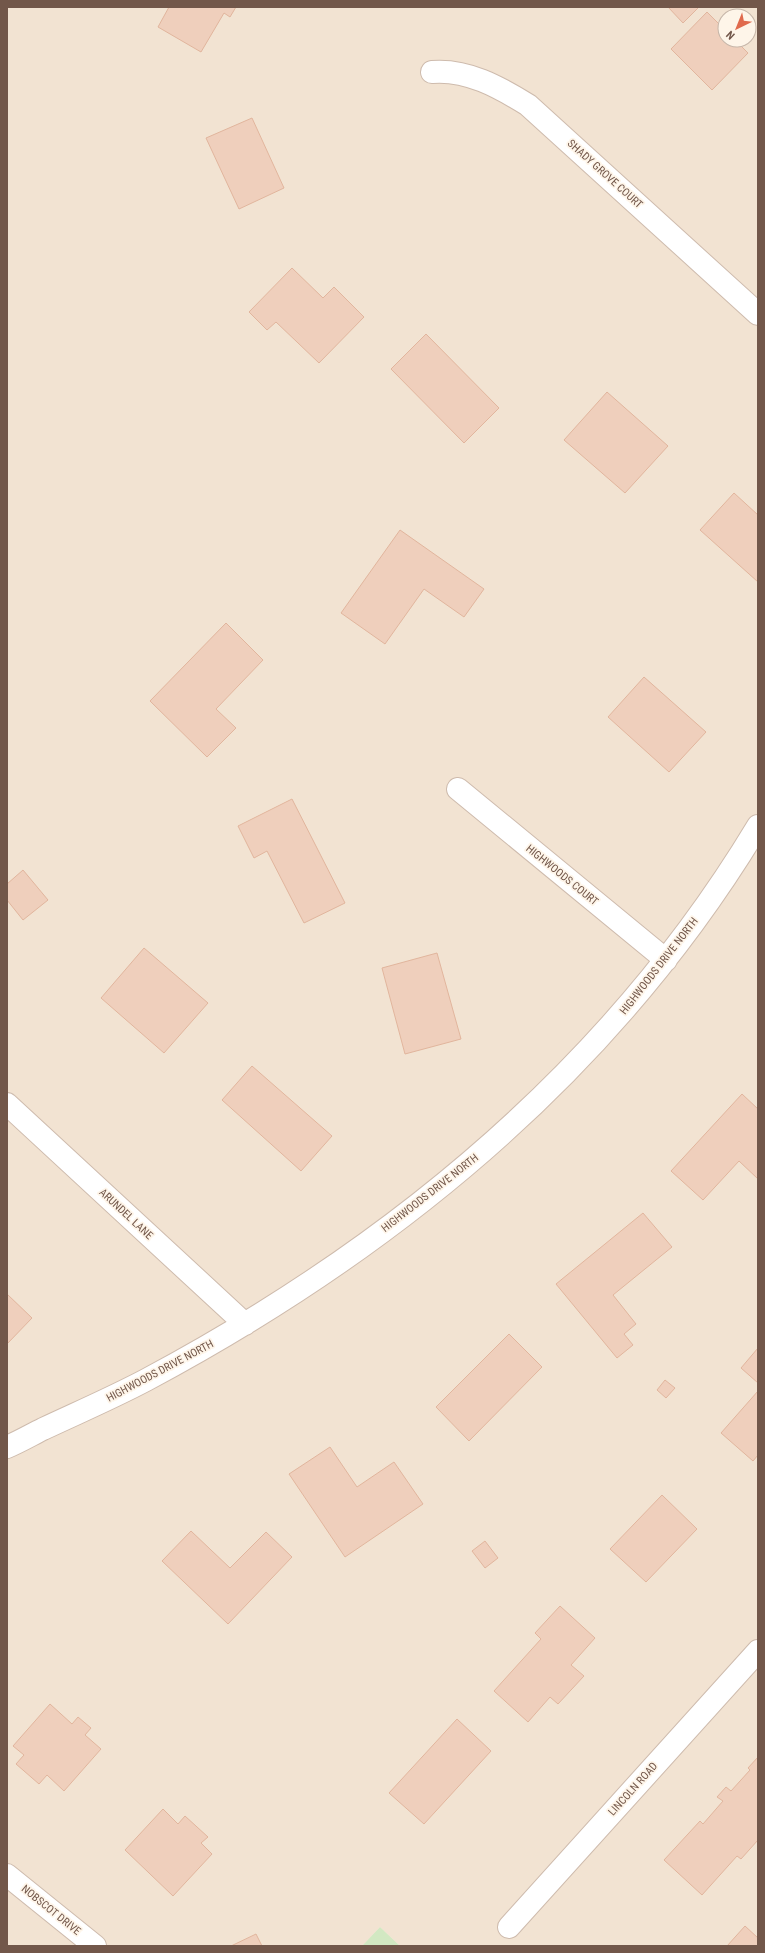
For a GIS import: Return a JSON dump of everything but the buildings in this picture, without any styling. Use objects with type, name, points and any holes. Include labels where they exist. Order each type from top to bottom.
[{"type":"street","name":"SHADY GROVE COURT","points":[[432,72],[444,71],[466,75],[488,82],[499,86],[528,105],[758,314]]},
{"type":"street","name":"HIGHWOODS COURT","points":[[458,789],[666,960]]},
{"type":"street","name":"HIGHWOODS DRIVE NORTH","points":[[7,1447],[144,1382],[245,1324],[342,1260],[401,1218],[493,1144],[552,1088],[610,1028],[666,960],[711,899],[758,826]]},
{"type":"street","name":"ARUNDEL LANE","points":[[7,1104],[245,1324]]},
{"type":"street","name":"LINCOLN ROAD","points":[[508,1927],[758,1651]]},
{"type":"street","name":"NOBSCOT DRIVE","points":[[7,1875],[95,1946]]},
{"type":"shaded area","points":[[7,7],[758,7],[758,1946],[400,1946],[380,1927],[362,1946],[7,1946]]},
{"type":"green space","points":[[380,1927],[400,1946],[362,1946]]}]
